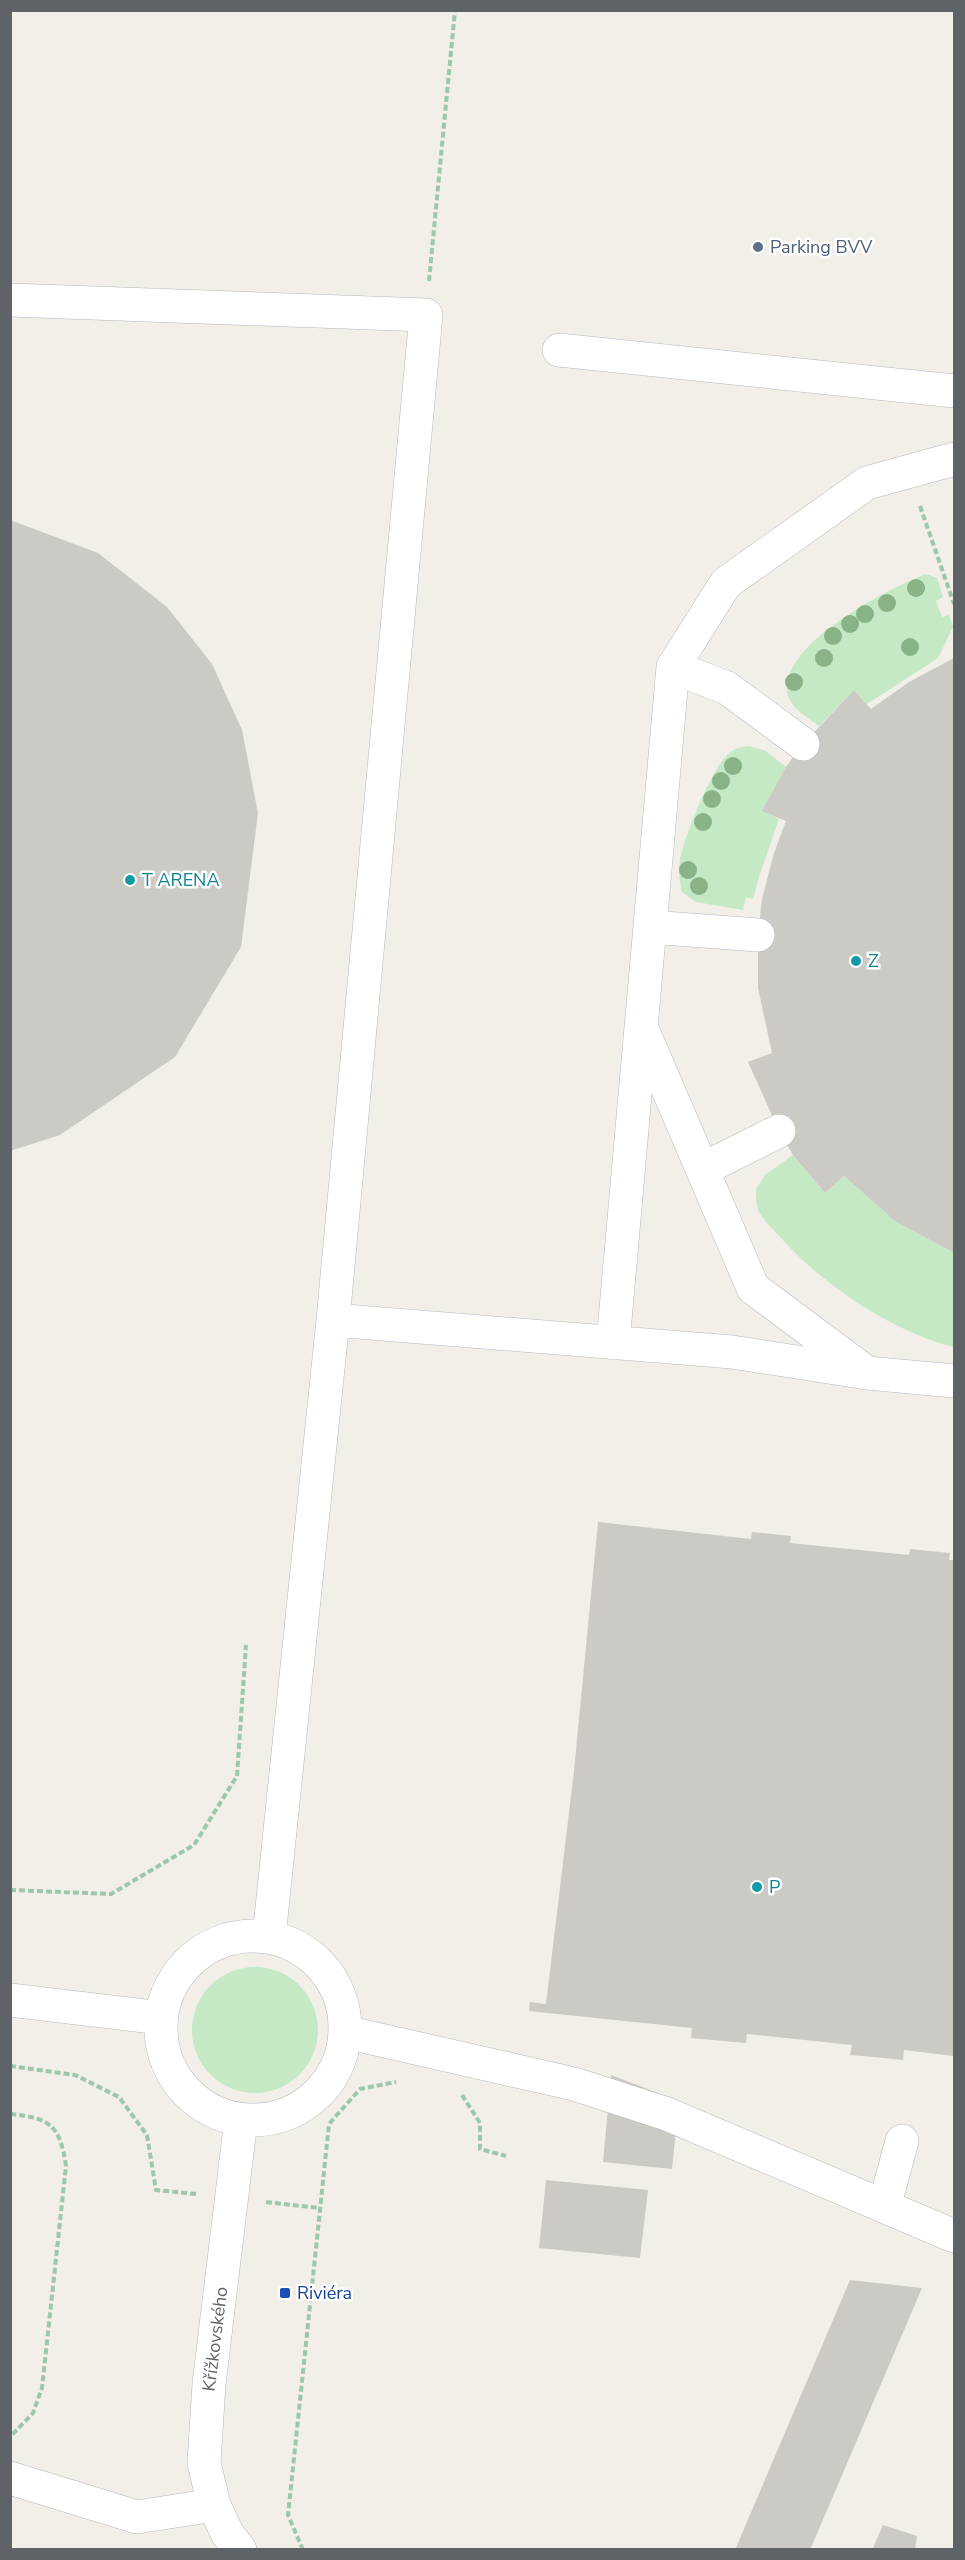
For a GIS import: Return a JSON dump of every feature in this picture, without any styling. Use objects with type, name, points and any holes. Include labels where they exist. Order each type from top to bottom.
[{"type":"street","points":[[10,300],[426,315],[333,1320],[269,1937]]},
{"type":"street","points":[[559,350],[954,391]]},
{"type":"street","points":[[614,1342],[673,667],[726,583],[867,483],[954,459]]},
{"type":"street","points":[[673,667],[727,688],[803,744]]},
{"type":"street","points":[[650,927],[758,935]]},
{"type":"street","points":[[641,1027],[753,1288],[867,1373]]},
{"type":"street","points":[[703,1169],[778,1131]]},
{"type":"street","points":[[333,1320],[732,1353],[867,1373],[954,1382]]},
{"type":"street","points":[[239,1936],[269,1937],[298,1947],[322,1967],[339,1993],[346,2023],[342,2054],[329,2081],[307,2104],[280,2117],[241,2120],[219,2114],[193,2099],[173,2076],[162,2048],[160,2018],[169,1989],[186,1964],[210,1946],[239,1936]]},
{"type":"street","points":[[10,2000],[160,2018]]},
{"type":"street","points":[[345,2032],[574,2084],[667,2114],[885,2204],[954,2236]]},
{"type":"street","name":"Křížkovského","points":[[240,2550],[227,2533],[214,2505],[204,2463],[208,2395],[241,2120]]},
{"type":"street","points":[[885,2204],[902,2141]]},
{"type":"street","points":[[10,2478],[137,2517],[214,2505]]},
{"type":"path","points":[[426,315],[454,10]]},
{"type":"path","points":[[908,472],[954,604]]},
{"type":"path","points":[[10,1890],[111,1894],[194,1845],[237,1776],[246,1645]]},
{"type":"path","points":[[10,2066],[75,2075],[119,2097],[147,2135],[156,2190],[320,2208]]},
{"type":"path","points":[[303,2550],[288,2515],[329,2124],[360,2089],[400,2082]]},
{"type":"path","points":[[461,2093],[480,2123],[480,2149],[506,2156]]},
{"type":"path","points":[[10,2114],[37,2116],[54,2128],[63,2146],[66,2166],[42,2388],[33,2413],[10,2437]]},
{"type":"green space","points":[[926,574],[937,578],[943,597],[936,601],[942,617],[949,615],[953,627],[938,658],[867,704],[854,690],[819,726],[798,710],[789,698],[788,679],[798,660],[815,640],[862,606]]},
{"type":"green space","points":[[749,746],[766,751],[786,767],[763,811],[779,819],[753,899],[746,897],[743,910],[696,902],[682,892],[680,878],[680,860],[688,832],[707,786],[722,761],[733,750]]},
{"type":"green space","points":[[793,1155],[825,1193],[844,1176],[895,1221],[954,1253],[954,1347],[907,1330],[837,1289],[797,1255],[766,1222],[758,1209],[756,1189],[765,1175]]},
{"type":"green space","points":[[255,1967],[279,1972],[299,1986],[313,2006],[318,2030],[313,2054],[299,2074],[279,2088],[255,2093],[231,2088],[211,2074],[197,2054],[192,2030],[197,2006],[211,1986],[231,1972]]},
{"type":"building","name":"T ARENA","points":[[10,520],[98,553],[167,607],[212,664],[242,730],[258,813],[241,947],[175,1057],[60,1135],[10,1151]]},
{"type":"building","name":"Z","points":[[954,658],[954,1253],[895,1221],[844,1176],[825,1193],[793,1155],[779,1131],[748,1062],[772,1053],[758,988],[758,935],[762,899],[774,853],[786,821],[762,811],[786,767],[803,744],[854,690],[871,709],[909,682]]},
{"type":"building","name":"P","points":[[598,1522],[751,1539],[752,1532],[791,1536],[790,1543],[909,1555],[910,1549],[950,1553],[949,1560],[954,1560],[954,2056],[904,2050],[903,2060],[850,2055],[852,2045],[747,2034],[746,2043],[691,2038],[692,2028],[529,2011],[530,2002],[546,2004],[574,1771]]},
{"type":"building","points":[[611,2075],[679,2101],[672,2169],[603,2162]]},
{"type":"building","points":[[546,2180],[648,2190],[640,2258],[539,2248]]},
{"type":"building","points":[[850,2280],[922,2288],[810,2550],[735,2550]]},
{"type":"building","points":[[883,2525],[917,2536],[915,2550],[872,2550]]},
{"type":"place","name":"Parking BVV","points":[[758,247]]},
{"type":"place","name":"T ARENA","points":[[130,880]]},
{"type":"place","name":"Z","points":[[856,961]]},
{"type":"place","name":"P","points":[[757,1887]]},
{"type":"place","name":"Riviéra","points":[[285,2293]]}]
